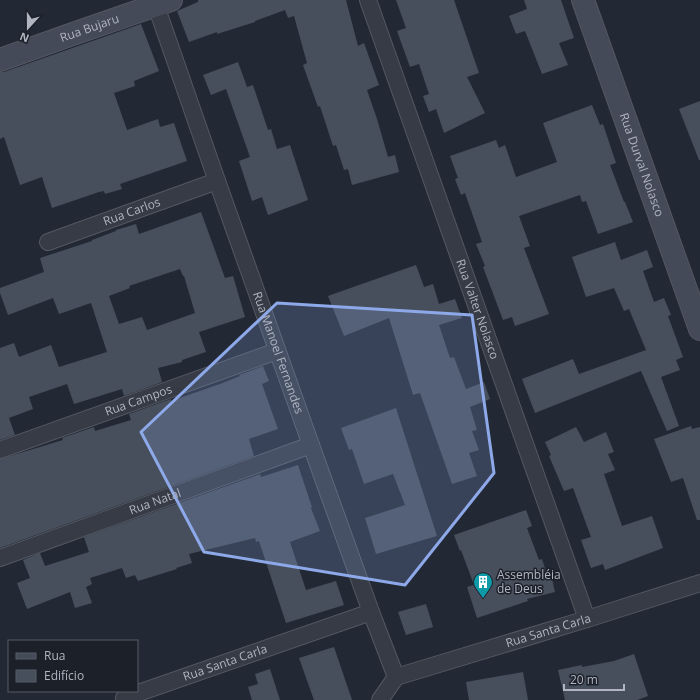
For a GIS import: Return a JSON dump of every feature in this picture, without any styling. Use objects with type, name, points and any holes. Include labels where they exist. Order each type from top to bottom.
[{"type":"street","name":"Rua Valter Nolasco","points":[[368,0],[586,619]]},
{"type":"street","name":"Rua Durval Nolasco","points":[[583,0],[700,329]]},
{"type":"street","name":"Rua Bujaru","points":[[0,60],[161,2]]},
{"type":"street","name":"Rua Manoel Fernandes","points":[[161,2],[217,181],[371,612],[396,677]]},
{"type":"street","name":"Rua Carlos","points":[[48,242],[217,181]]},
{"type":"street","name":"Rua Campos","points":[[0,450],[277,351]]},
{"type":"street","name":"Rua Natal","points":[[0,558],[311,445]]},
{"type":"street","name":"Rua Santa Carla","points":[[396,677],[700,583]]},
{"type":"street","name":"Rua Santa Carla","points":[[124,698],[371,612]]},
{"type":"street","points":[[380,700],[396,677]]},
{"type":"highlighted area","points":[[277,303],[472,315],[494,473],[405,585],[204,552],[141,432]]},
{"type":"building","points":[[198,0],[346,0],[358,46],[364,43],[379,85],[367,90],[388,157],[395,155],[399,172],[352,185],[348,169],[344,170],[336,145],[333,146],[320,106],[318,107],[303,65],[307,63],[294,16],[288,18],[285,10],[255,22],[217,34],[217,32],[189,42],[177,11],[198,2]]},
{"type":"building","points":[[396,0],[454,0],[479,73],[467,77],[485,113],[444,133],[436,109],[429,112],[423,96],[429,94],[419,64],[410,67],[397,31],[406,28]]},
{"type":"building","points":[[524,0],[561,0],[574,38],[559,43],[568,65],[542,74],[525,31],[516,34],[509,16],[527,9]]},
{"type":"building","points":[[141,24],[159,71],[134,81],[135,86],[114,93],[127,130],[158,119],[160,127],[174,123],[187,161],[120,184],[122,189],[105,194],[104,191],[99,192],[52,208],[42,177],[20,185],[4,137],[0,139],[0,72],[4,72]]},
{"type":"building","points":[[238,62],[247,87],[253,85],[268,130],[271,129],[277,149],[290,145],[308,200],[268,215],[262,197],[252,201],[239,161],[250,157],[226,89],[211,95],[203,75]]},
{"type":"building","points":[[700,101],[700,160],[699,160],[679,109]]},
{"type":"building","points":[[592,105],[600,125],[603,124],[616,163],[610,165],[633,222],[598,234],[586,201],[582,202],[580,195],[519,216],[530,246],[524,248],[549,314],[515,326],[512,317],[503,320],[476,244],[482,242],[465,193],[461,195],[455,179],[458,178],[450,156],[496,140],[499,148],[505,145],[516,177],[557,162],[543,123]]},
{"type":"building","points":[[201,212],[225,278],[233,276],[245,317],[199,332],[206,352],[182,360],[182,362],[158,368],[162,382],[124,396],[122,389],[74,404],[67,384],[29,397],[33,409],[9,418],[15,435],[0,440],[0,348],[14,343],[19,357],[51,345],[59,367],[107,352],[91,303],[59,314],[53,298],[8,315],[0,293],[0,288],[44,272],[40,258],[92,241],[116,230],[136,224],[139,234]],"holes":[[[180,269],[195,313],[147,330],[142,317],[119,324],[109,296],[130,288],[129,286]]]},
{"type":"building","points":[[615,242],[621,260],[647,250],[653,267],[643,271],[654,302],[664,298],[671,315],[668,316],[683,357],[676,360],[680,370],[661,377],[679,426],[667,431],[641,371],[535,413],[522,379],[573,359],[579,374],[646,350],[629,309],[624,311],[614,288],[586,297],[572,257]]},
{"type":"building","points":[[416,265],[424,287],[433,284],[439,304],[455,299],[462,318],[439,325],[450,358],[454,357],[466,389],[484,382],[490,399],[470,407],[477,430],[472,431],[479,450],[469,453],[477,476],[452,484],[420,393],[413,395],[389,318],[344,336],[328,296]]},
{"type":"building","points":[[263,366],[269,381],[262,384],[278,429],[249,439],[254,456],[0,548],[0,459],[63,440],[62,438],[94,427],[95,431],[131,420],[129,414],[220,384]]},
{"type":"building","points":[[396,408],[437,536],[376,554],[365,518],[405,505],[393,474],[364,484],[352,449],[349,450],[341,428]]},
{"type":"building","points":[[691,426],[692,429],[700,427],[700,520],[697,520],[683,478],[671,482],[654,439]]},
{"type":"building","points":[[576,427],[584,442],[606,432],[614,452],[608,454],[615,470],[604,474],[622,526],[652,516],[663,548],[605,570],[603,564],[591,568],[581,540],[591,537],[573,488],[564,491],[549,456],[551,455],[545,442]]},
{"type":"building","points":[[298,465],[312,507],[311,508],[320,531],[290,542],[306,590],[336,581],[344,605],[286,623],[259,541],[256,542],[255,538],[189,554],[192,563],[138,581],[135,575],[126,578],[122,568],[90,578],[92,584],[86,587],[92,603],[75,608],[70,592],[27,609],[17,583],[30,578],[23,560],[40,553],[45,566],[89,552],[84,537],[260,474],[261,477]]},
{"type":"building","points":[[526,510],[532,526],[527,528],[539,560],[542,559],[547,575],[551,574],[555,592],[527,599],[528,601],[477,618],[467,587],[474,585],[454,535]]},
{"type":"building","points":[[426,604],[433,627],[406,635],[398,612]]},
{"type":"building","points":[[334,647],[352,700],[314,700],[299,658]]},
{"type":"building","points":[[634,654],[648,696],[637,700],[565,700],[558,670],[614,661]]},
{"type":"building","points":[[270,669],[280,700],[252,700],[248,687],[258,684],[255,674]]},
{"type":"building","points":[[523,672],[528,700],[469,700],[466,682]]},
{"type":"place","name":"Assembléia de Deus","points":[[483,599]]}]
